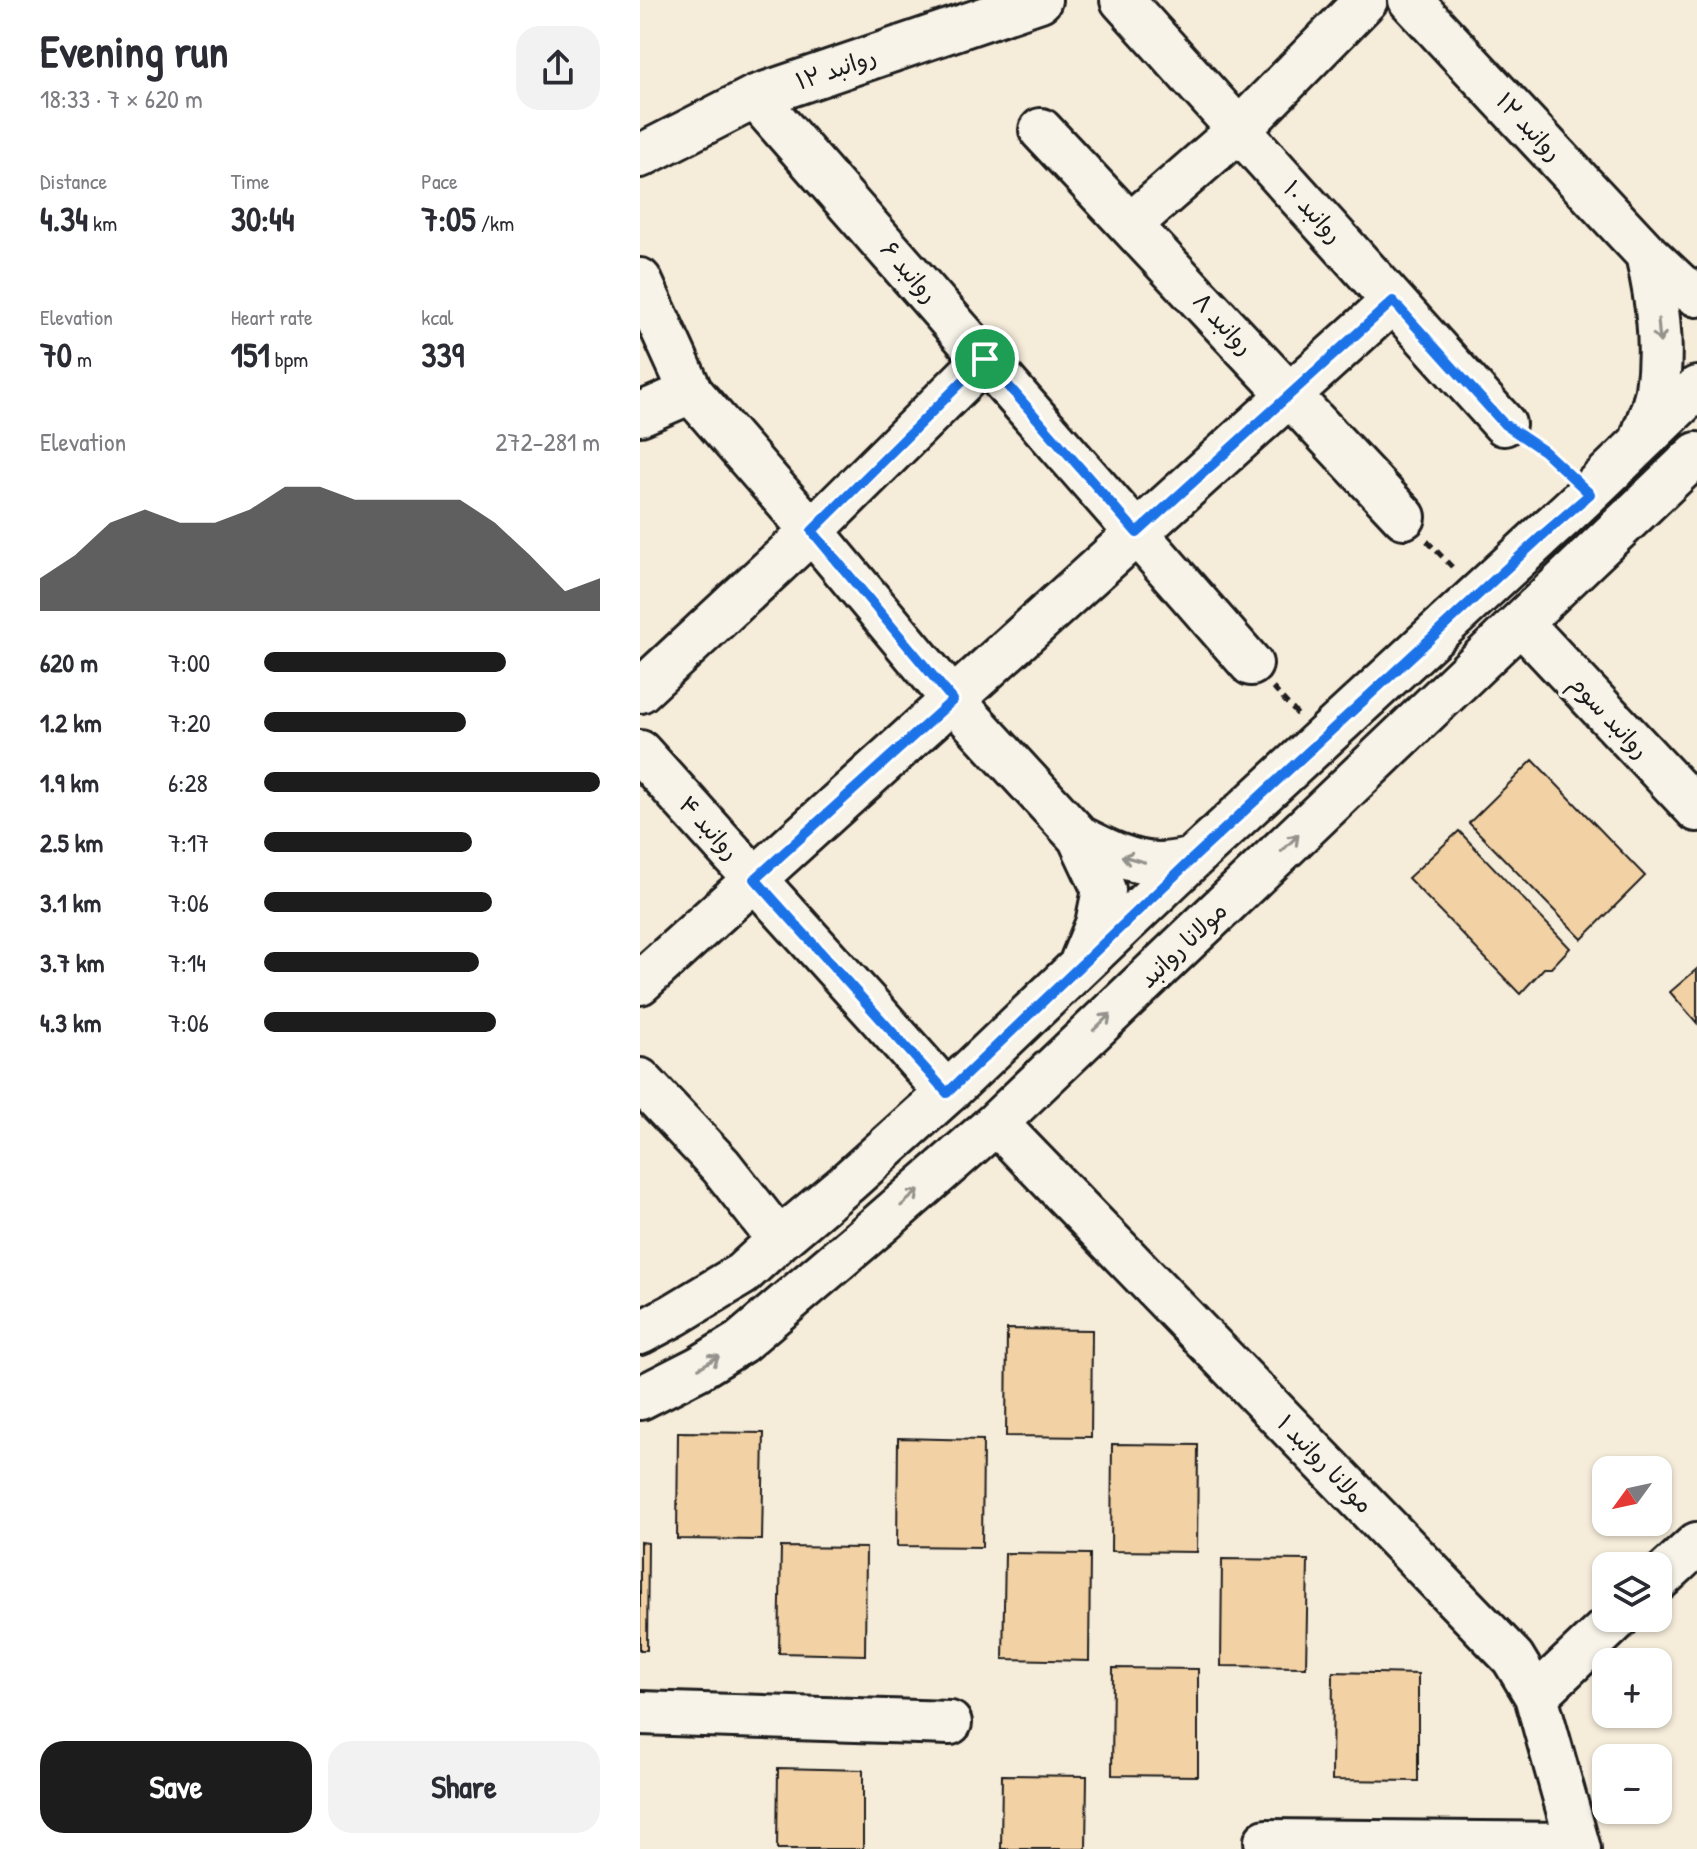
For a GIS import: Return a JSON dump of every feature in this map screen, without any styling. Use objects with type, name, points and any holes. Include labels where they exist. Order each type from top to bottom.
[{"type":"street","name":"روانبد ۱۲","points":[[640,156],[755,97],[1040,0]]},
{"type":"street","name":"روانبد ۱۰","points":[[1122,0],[1504,424]]},
{"type":"street","points":[[1130,225],[1239,130],[1366,0]]},
{"type":"street","name":"روانبد ۱۲","points":[[1410,0],[1647,254],[1680,285],[1697,295]]},
{"type":"street","name":"روانبد ۶","points":[[755,97],[1251,664]]},
{"type":"street","name":"روانبد ۸","points":[[1041,130],[1404,517]]},
{"type":"street","points":[[1641,441],[1657,393],[1660,343],[1655,291],[1647,254]]},
{"type":"street","points":[[640,280],[691,392],[953,700],[1079,837],[1104,890],[1097,924],[1080,965]]},
{"type":"street","points":[[645,964],[755,879],[1393,301]]},
{"type":"street","points":[[640,691],[812,531],[985,359]]},
{"type":"street","points":[[640,1333],[742,1274],[848,1182],[947,1093],[1191,860],[1590,494],[1697,388]]},
{"type":"street","points":[[640,414],[691,392]]},
{"type":"street","points":[[1641,441],[1685,466]]},
{"type":"street","name":"مولانا روانبد","points":[[640,1398],[741,1342],[996,1123],[1685,466]]},
{"type":"street","name":"روانبد سوم","points":[[1521,623],[1697,810]]},
{"type":"street","points":[[1321,740],[1356,780]]},
{"type":"street","name":"روانبد ۴","points":[[640,752],[947,1093]]},
{"type":"street","points":[[1079,837],[1103,850],[1138,862],[1160,864],[1191,860]]},
{"type":"street","points":[[640,1080],[721,1166],[779,1240]]},
{"type":"street","name":"مولانا روانبد ۱","points":[[996,1123],[1513,1658],[1536,1696],[1578,1847]]},
{"type":"street","points":[[1672,1567],[1697,1544]]},
{"type":"street","points":[[1536,1696],[1603,1632]]},
{"type":"street","points":[[640,1713],[950,1723]]},
{"type":"street","points":[[1266,1841],[1578,1847]]},
{"type":"path","points":[[1504,424],[1544,451],[1590,494]]},
{"type":"path","points":[[1404,517],[1478,595]]},
{"type":"path","points":[[1251,664],[1321,740]]},
{"type":"building","points":[[1533,760],[1645,876],[1582,939],[1469,823]]},
{"type":"building","points":[[1459,831],[1570,948],[1551,968],[1544,968],[1520,994],[1408,878]]},
{"type":"building","points":[[1697,969],[1697,1023],[1670,992]]},
{"type":"building","points":[[1007,1329],[1092,1330],[1091,1437],[1006,1436]]},
{"type":"building","points":[[678,1432],[764,1433],[762,1540],[677,1539]]},
{"type":"building","points":[[898,1438],[983,1440],[982,1547],[897,1546]]},
{"type":"building","points":[[1112,1444],[1198,1445],[1197,1552],[1111,1551]]},
{"type":"building","points":[[640,1542],[648,1543],[647,1650],[640,1650]]},
{"type":"building","points":[[781,1547],[866,1548],[865,1655],[779,1653]]},
{"type":"building","points":[[1005,1553],[1090,1554],[1089,1661],[1003,1659]]},
{"type":"building","points":[[1222,1559],[1308,1560],[1306,1667],[1221,1666]]},
{"type":"building","points":[[1113,1668],[1198,1669],[1198,1776],[1112,1775]]},
{"type":"building","points":[[1333,1672],[1418,1674],[1418,1781],[1332,1780]]},
{"type":"building","points":[[778,1768],[863,1770],[863,1849],[777,1849]]},
{"type":"building","points":[[1002,1775],[1087,1776],[1086,1849],[1001,1849]]},
{"type":"route","points":[[1393,301],[1504,424],[1544,451],[1590,494],[1191,860],[947,1093],[755,879],[953,700],[812,531],[985,359],[1137,533],[1393,301]]}]
